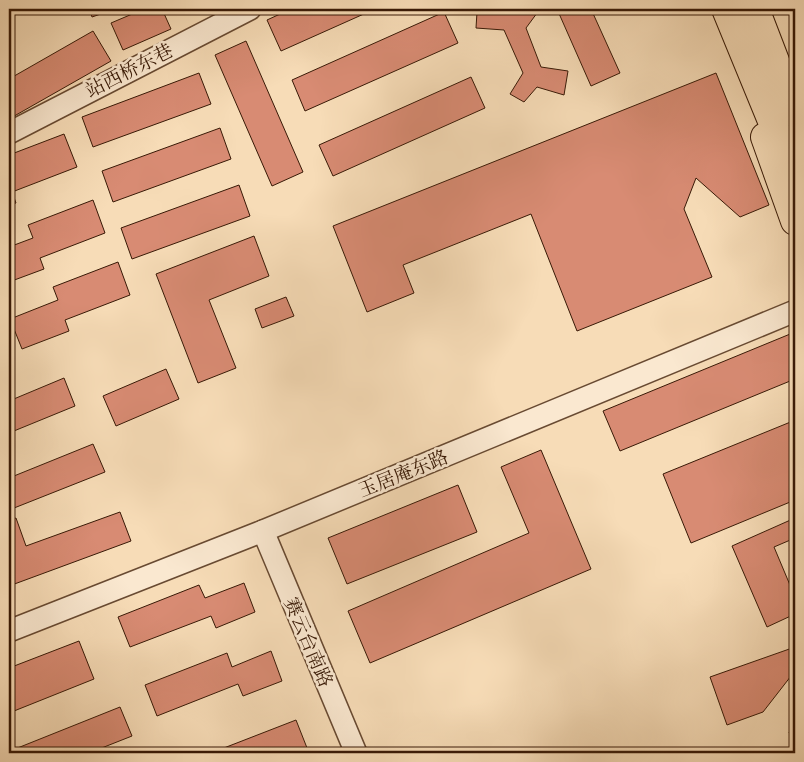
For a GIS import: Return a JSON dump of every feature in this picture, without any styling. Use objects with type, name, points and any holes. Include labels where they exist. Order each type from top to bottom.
[{"type":"main road","points":[[718,9],[735,50],[795,221]]},
{"type":"main road","points":[[726,9],[795,177]]},
{"type":"main road","points":[[755,9],[795,113]]},
{"type":"street","name":"站西桥东巷","points":[[9,132],[250,9]]},
{"type":"street","name":"玉居庵东路","points":[[9,631],[263,531],[795,311]]},
{"type":"street","name":"赛云台南路","points":[[263,531],[356,753]]},
{"type":"building","points":[[89,9],[115,9],[92,17]]},
{"type":"building","points":[[144,9],[162,9],[171,29],[123,50],[111,23]]},
{"type":"building","points":[[291,9],[375,9],[281,51],[267,20]]},
{"type":"building","points":[[510,9],[540,9],[526,28],[541,67],[568,71],[564,95],[537,87],[524,102],[510,94],[523,73],[504,30],[476,28],[477,12],[507,13]]},
{"type":"building","points":[[557,9],[591,9],[620,73],[591,86]]},
{"type":"building","points":[[444,12],[458,43],[305,111],[292,80]]},
{"type":"building","points":[[93,31],[111,61],[9,119],[9,79]]},
{"type":"building","points":[[246,41],[303,172],[272,186],[215,55]]},
{"type":"building","points":[[199,73],[211,104],[93,147],[82,117]]},
{"type":"building","points":[[716,73],[769,205],[740,217],[696,178],[684,209],[712,277],[577,331],[531,214],[403,265],[414,293],[367,312],[333,226]]},
{"type":"building","points":[[471,77],[485,108],[333,176],[319,145]]},
{"type":"building","points":[[220,128],[231,159],[113,202],[102,171]]},
{"type":"building","points":[[64,134],[77,167],[12,192],[16,203],[9,205],[9,155]]},
{"type":"building","points":[[239,185],[250,216],[132,259],[121,228]]},
{"type":"building","points":[[93,200],[105,233],[40,258],[44,269],[9,282],[9,247],[33,238],[28,225]]},
{"type":"building","points":[[254,236],[269,276],[209,300],[236,368],[198,383],[156,274]]},
{"type":"building","points":[[118,262],[130,295],[65,320],[69,331],[22,349],[10,319],[58,300],[53,287]]},
{"type":"building","points":[[286,297],[294,316],[262,328],[255,309]]},
{"type":"building","points":[[795,332],[795,379],[620,451],[603,411]]},
{"type":"building","points":[[166,369],[179,399],[116,426],[103,396]]},
{"type":"building","points":[[64,378],[75,406],[9,433],[9,401]]},
{"type":"building","points":[[793,421],[795,426],[795,500],[691,543],[663,474]]},
{"type":"building","points":[[93,444],[105,472],[9,510],[9,478]]},
{"type":"building","points":[[541,450],[591,569],[370,663],[348,611],[529,533],[501,467]]},
{"type":"building","points":[[458,485],[477,532],[347,584],[328,538]]},
{"type":"building","points":[[120,512],[131,541],[9,586],[9,520],[16,518],[26,546]]},
{"type":"building","points":[[795,518],[795,538],[774,547],[795,597],[795,614],[767,627],[732,546]]},
{"type":"building","points":[[244,583],[255,612],[216,628],[211,616],[130,647],[118,617],[199,585],[205,598]]},
{"type":"building","points":[[79,641],[94,679],[9,713],[9,668]]},
{"type":"building","points":[[795,647],[795,675],[791,676],[763,712],[727,725],[710,677]]},
{"type":"building","points":[[271,651],[282,681],[243,696],[238,684],[157,716],[145,685],[227,653],[232,667]]},
{"type":"building","points":[[120,707],[132,736],[89,753],[17,753],[15,749]]},
{"type":"building","points":[[296,720],[309,753],[211,753]]},
{"type":"building","points":[[795,729],[795,748],[789,732]]},
{"type":"building","points":[[768,748],[770,753],[754,753]]}]
